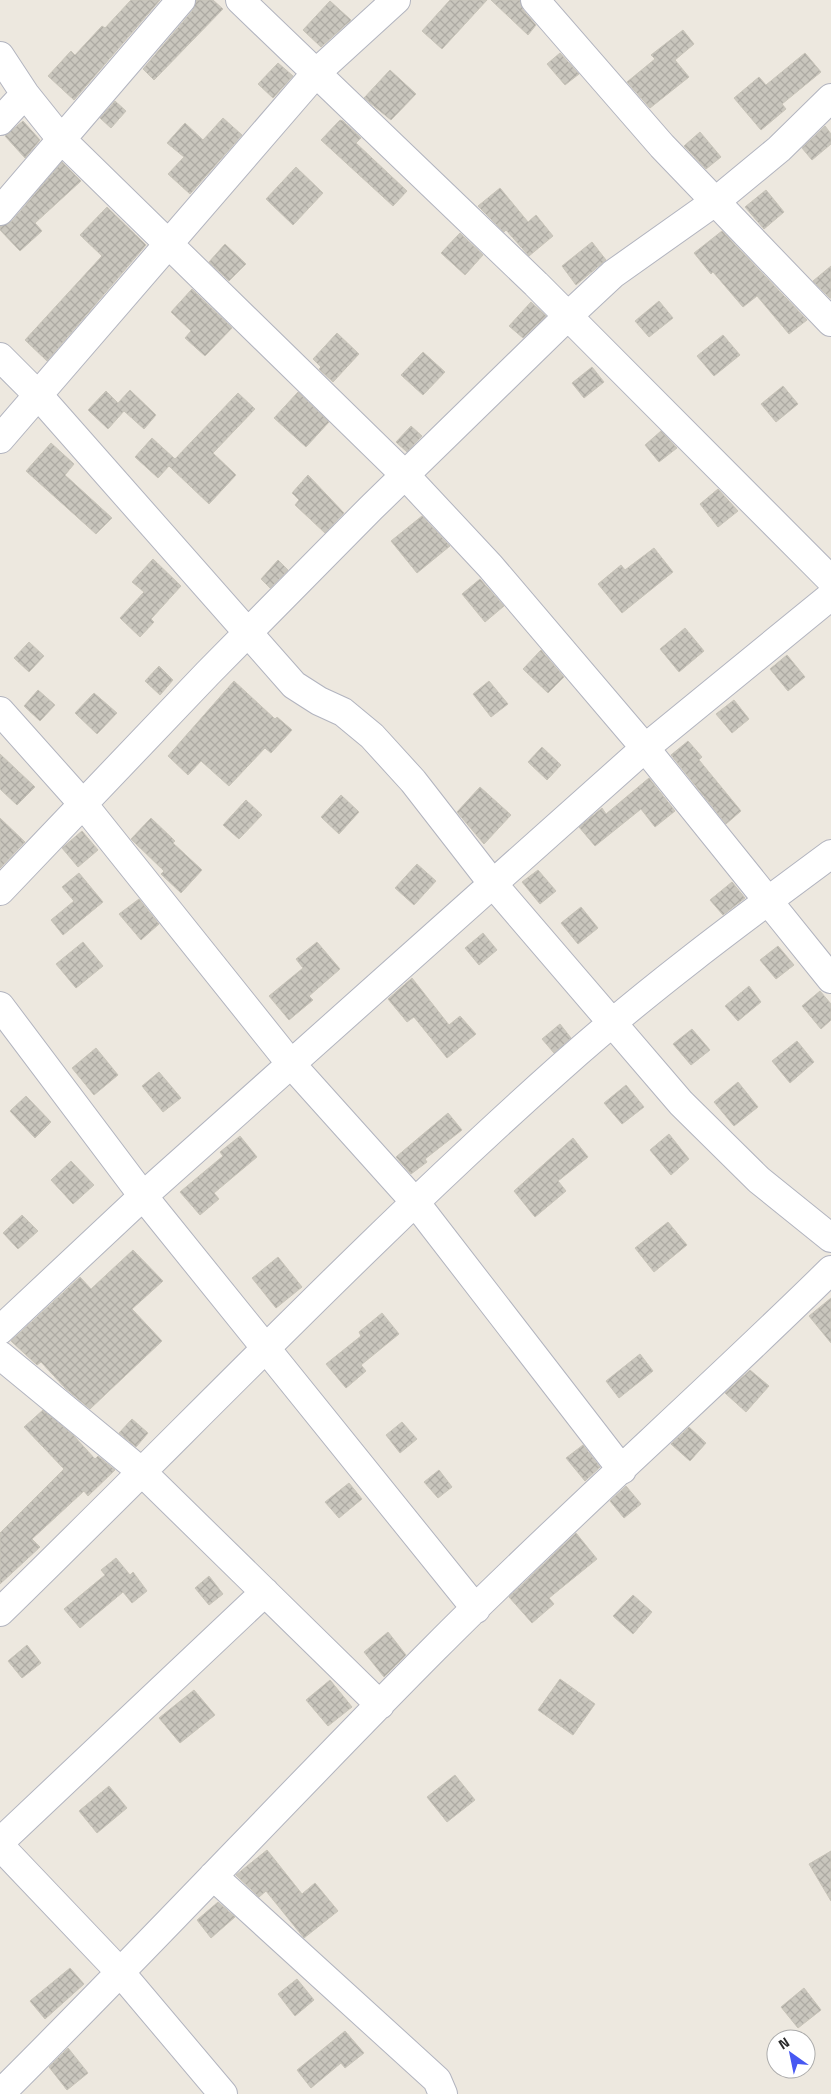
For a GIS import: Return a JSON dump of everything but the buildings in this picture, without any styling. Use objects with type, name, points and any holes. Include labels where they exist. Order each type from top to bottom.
[{"type":"street","points":[[0,211],[181,0]]},
{"type":"street","points":[[240,0],[826,564]]},
{"type":"street","points":[[0,439],[316,73],[396,0]]},
{"type":"street","points":[[534,0],[662,146],[831,322]]},
{"type":"street","points":[[0,56],[25,94],[61,139],[405,475],[490,566],[645,748],[831,979]]},
{"type":"street","points":[[0,121],[25,94]]},
{"type":"street","points":[[0,891],[248,632],[568,316],[613,274],[716,201],[779,149],[831,98]]},
{"type":"street","points":[[0,356],[39,396],[294,685],[319,701],[342,712],[372,736],[413,781],[493,884],[681,1103],[759,1180],[831,1238]]},
{"type":"street","points":[[0,1330],[143,1196],[645,748],[831,596]]},
{"type":"street","points":[[0,710],[83,804],[291,1064],[415,1202],[622,1470]]},
{"type":"street","points":[[0,1612],[355,1258],[562,1067],[710,944],[831,854]]},
{"type":"street","points":[[0,1006],[143,1196],[476,1609]]},
{"type":"street","points":[[0,2094],[380,1705],[552,1533],[622,1470],[831,1270]]},
{"type":"street","points":[[0,1355],[142,1472],[380,1705]]},
{"type":"street","points":[[0,1842],[265,1592]]},
{"type":"street","points":[[0,1846],[120,1972],[222,2094]]},
{"type":"street","points":[[213,1876],[437,2080],[443,2094]]}]
